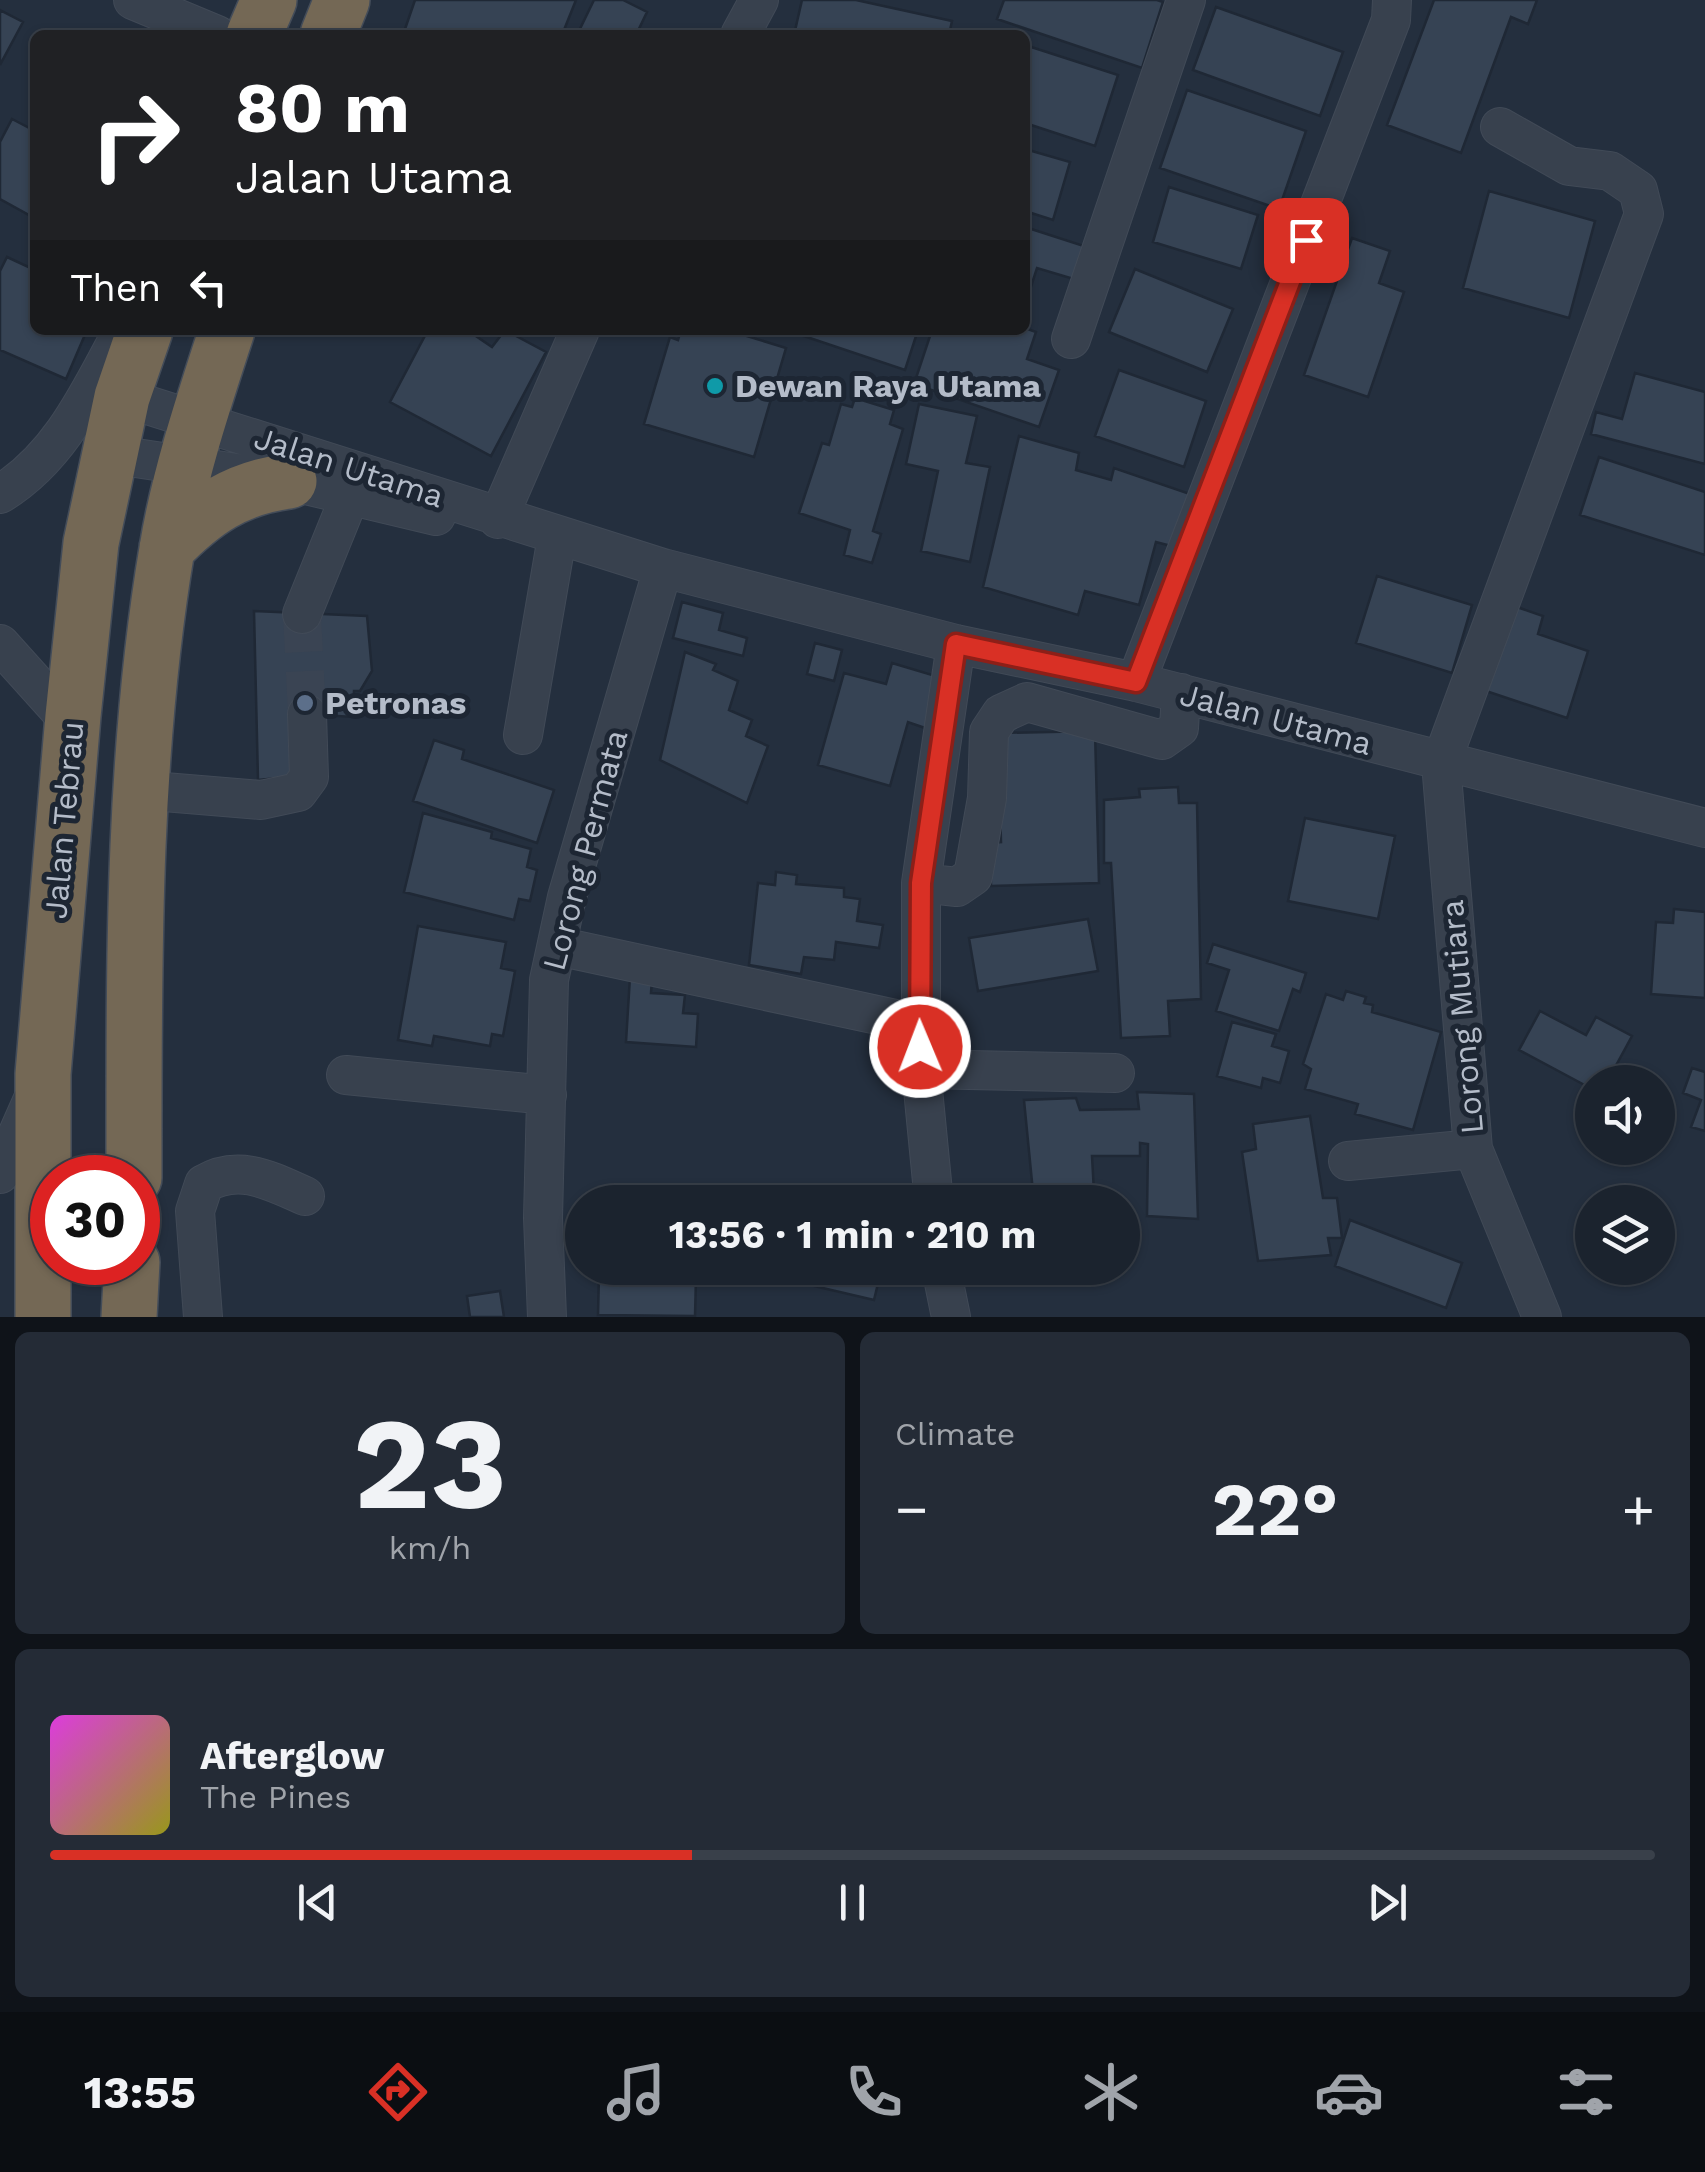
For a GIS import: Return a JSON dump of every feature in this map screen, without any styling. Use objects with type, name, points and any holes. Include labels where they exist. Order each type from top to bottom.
[{"type":"highway","points":[[256,30],[269,0]]},
{"type":"highway","points":[[330,30],[342,0]]},
{"type":"highway","name":"Jalan Tebrau","points":[[43,1317],[43,1074],[72,724],[91,543],[122,397],[143,335]]},
{"type":"highway","points":[[134,1155],[134,972],[140,790],[167,548],[225,335]]},
{"type":"highway","points":[[167,548],[195,518],[222,500],[254,486],[290,481]]},
{"type":"highway","points":[[52,964],[72,935],[100,930],[126,952],[134,972]]},
{"type":"highway","points":[[129,1317],[131,1285]]},
{"type":"street","points":[[133,0],[204,30]]},
{"type":"street","points":[[743,30],[759,0]]},
{"type":"street","points":[[1071,339],[1186,0]]},
{"type":"street","points":[[1136,682],[1390,20],[1392,0]]},
{"type":"street","points":[[1441,763],[1644,214],[1638,190],[1610,171],[1569,166],[1500,127]]},
{"type":"street","points":[[0,494],[53,450],[120,335]]},
{"type":"street","points":[[498,519],[567,335]]},
{"type":"street","points":[[122,397],[193,442]]},
{"type":"street","points":[[109,454],[193,442]]},
{"type":"street","name":"Jalan Utama","points":[[193,442],[355,483],[432,516],[498,519],[663,568],[956,644],[1182,693],[1441,763],[1705,828]]},
{"type":"street","name":"Jalan Utama","points":[[193,442],[290,481],[355,483]]},
{"type":"street","points":[[302,614],[355,483]]},
{"type":"street","points":[[522,735],[556,537]]},
{"type":"street","name":"Lorong Permata","points":[[548,1317],[543,1218],[550,980],[567,897],[663,568]]},
{"type":"street","points":[[0,644],[72,724]]},
{"type":"street","points":[[932,1185],[919,1024],[921,883],[956,644]]},
{"type":"street","points":[[921,883],[957,887],[973,876],[987,798],[989,732],[1001,714],[1027,702],[1162,740],[1179,728],[1182,693]]},
{"type":"street","points":[[140,790],[260,800],[298,792],[309,777],[307,714]]},
{"type":"street","name":"Lorong Mutiara","points":[[1441,763],[1473,1149],[1542,1317]]},
{"type":"street","points":[[557,946],[919,1024]]},
{"type":"street","points":[[921,1069],[1115,1073]]},
{"type":"street","points":[[0,1174],[43,1074]]},
{"type":"street","points":[[346,1075],[546,1095]]},
{"type":"street","points":[[1348,1161],[1473,1149]]},
{"type":"street","points":[[204,1317],[195,1211],[204,1184],[219,1175],[253,1174],[305,1196]]},
{"type":"street","points":[[944,1285],[951,1317]]},
{"type":"building","points":[[415,0],[576,0],[564,30],[405,29]]},
{"type":"building","points":[[594,0],[623,0],[647,12],[638,30],[579,30]]},
{"type":"building","points":[[802,0],[856,0],[952,21],[950,30],[795,30]]},
{"type":"building","points":[[1004,0],[1163,2],[1142,68],[997,19]]},
{"type":"building","points":[[1434,0],[1537,0],[1528,24],[1511,17],[1461,153],[1387,125]]},
{"type":"building","points":[[1216,7],[1343,52],[1320,116],[1193,70]]},
{"type":"building","points":[[0,10],[23,22],[0,65]]},
{"type":"building","points":[[1030,47],[1118,75],[1095,146],[1030,125]]},
{"type":"building","points":[[1187,90],[1306,131],[1279,209],[1160,168]]},
{"type":"building","points":[[12,119],[30,128],[29,215],[0,199],[0,142]]},
{"type":"building","points":[[1030,150],[1070,162],[1053,220],[1030,213]]},
{"type":"building","points":[[1169,187],[1258,215],[1241,269],[1153,242]]},
{"type":"building","points":[[1489,191],[1595,221],[1569,318],[1463,288]]},
{"type":"building","points":[[1030,229],[1087,247],[1077,280],[1037,268],[1030,290]]},
{"type":"building","points":[[1352,238],[1390,251],[1379,283],[1404,292],[1368,397],[1304,375]]},
{"type":"building","points":[[7,257],[30,268],[30,335],[85,335],[66,379],[0,350],[0,271]]},
{"type":"building","points":[[1135,269],[1233,309],[1207,372],[1109,332]]},
{"type":"building","points":[[1030,330],[1036,332],[1027,359],[1059,370],[1039,427],[914,384],[930,335],[1030,335]]},
{"type":"building","points":[[425,335],[474,335],[492,347],[501,335],[514,335],[546,352],[491,456],[390,402]]},
{"type":"building","name":"Dewan Raya Utama","points":[[680,335],[743,335],[786,348],[754,457],[644,424],[670,337],[678,340]]},
{"type":"building","points":[[801,335],[916,335],[905,370]]},
{"type":"building","points":[[1119,370],[1206,401],[1184,467],[1095,436]]},
{"type":"building","points":[[1635,373],[1705,392],[1705,464],[1591,434],[1596,412],[1622,419]]},
{"type":"building","points":[[855,398],[894,410],[890,424],[903,429],[873,531],[881,534],[872,563],[844,555],[850,530],[799,513],[822,443],[829,445],[841,404],[852,407]]},
{"type":"building","points":[[919,404],[977,416],[966,463],[990,467],[970,562],[921,551],[938,471],[906,464]]},
{"type":"building","points":[[1019,436],[1079,453],[1076,470],[1111,480],[1114,468],[1190,494],[1175,547],[1156,542],[1139,605],[1085,591],[1078,615],[983,587]]},
{"type":"building","points":[[1599,457],[1705,492],[1705,555],[1580,515]]},
{"type":"building","points":[[1377,576],[1472,605],[1452,673],[1356,643]]},
{"type":"building","points":[[682,602],[723,613],[719,630],[747,638],[743,656],[673,638]]},
{"type":"building","points":[[1508,604],[1543,616],[1538,634],[1588,651],[1567,718],[1480,689]]},
{"type":"building","name":"Petronas","points":[[254,611],[367,616],[372,671],[360,691],[354,691],[353,717],[307,714],[299,776],[258,780]]},
{"type":"building","points":[[815,643],[842,650],[834,681],[807,674]]},
{"type":"building","points":[[685,652],[716,664],[713,670],[738,681],[729,710],[752,720],[746,736],[768,746],[747,803],[660,760]]},
{"type":"building","points":[[892,663],[939,677],[925,728],[908,722],[890,786],[818,765],[844,673],[886,684]]},
{"type":"building","points":[[1095,731],[1099,883],[991,886],[990,843],[1001,842],[998,733]]},
{"type":"building","points":[[434,740],[464,750],[462,759],[554,790],[537,843],[413,801]]},
{"type":"building","points":[[1178,787],[1179,803],[1197,803],[1201,999],[1168,1001],[1170,1036],[1121,1038],[1111,863],[1104,863],[1104,800],[1140,797],[1139,789]]},
{"type":"building","points":[[423,813],[492,832],[491,838],[531,849],[527,867],[537,870],[530,901],[519,899],[514,920],[404,892]]},
{"type":"building","points":[[1305,818],[1395,836],[1378,919],[1288,901]]},
{"type":"building","points":[[776,872],[797,875],[796,884],[844,888],[844,897],[860,899],[857,921],[883,925],[879,948],[836,942],[834,960],[804,957],[801,974],[749,965],[758,883],[775,885]]},
{"type":"building","points":[[1674,909],[1705,912],[1705,998],[1651,994],[1656,922],[1673,923]]},
{"type":"building","points":[[1088,919],[1098,971],[978,991],[969,938]]},
{"type":"building","points":[[418,926],[506,942],[501,968],[515,971],[503,1036],[492,1034],[490,1046],[434,1036],[432,1046],[398,1040]]},
{"type":"building","points":[[1213,944],[1306,973],[1300,992],[1293,989],[1279,1031],[1216,1011],[1229,970],[1207,963]]},
{"type":"building","points":[[630,977],[652,978],[651,993],[685,995],[683,1013],[698,1014],[696,1047],[626,1042]]},
{"type":"building","points":[[1346,991],[1366,997],[1364,1003],[1373,1005],[1372,1012],[1441,1032],[1413,1130],[1355,1114],[1358,1104],[1305,1089],[1311,1069],[1303,1064],[1326,994],[1343,1000]]},
{"type":"building","points":[[1540,1011],[1586,1035],[1596,1017],[1632,1036],[1616,1065],[1575,1065],[1575,1080],[1519,1050]]},
{"type":"building","points":[[1232,1022],[1276,1034],[1272,1046],[1289,1051],[1280,1083],[1263,1078],[1261,1088],[1217,1076]]},
{"type":"building","points":[[1692,1068],[1705,1072],[1705,1131],[1691,1127],[1701,1100],[1683,1093]]},
{"type":"building","points":[[1137,1092],[1194,1094],[1198,1219],[1147,1216],[1148,1144],[1140,1143],[1140,1156],[1092,1156],[1094,1185],[1032,1185],[1024,1100],[1076,1098],[1080,1110],[1139,1109]]},
{"type":"building","points":[[1310,1116],[1323,1198],[1337,1198],[1342,1238],[1328,1238],[1331,1255],[1258,1261],[1242,1152],[1256,1149],[1253,1124]]},
{"type":"building","points":[[1350,1220],[1462,1263],[1446,1308],[1335,1266]]},
{"type":"building","points":[[599,1285],[696,1285],[695,1316],[598,1315]]},
{"type":"building","points":[[810,1285],[878,1285],[874,1300]]},
{"type":"building","points":[[500,1291],[504,1317],[470,1317],[467,1296]]},
{"type":"tunnel","points":[[302,614],[307,714]]},
{"type":"place","name":"Dewan Raya Utama","points":[[715,386]]},
{"type":"place","name":"Petronas","points":[[305,703]]},
{"type":"route","points":[[920,1047],[921,883],[956,644],[1136,682],[1306,240]]}]
